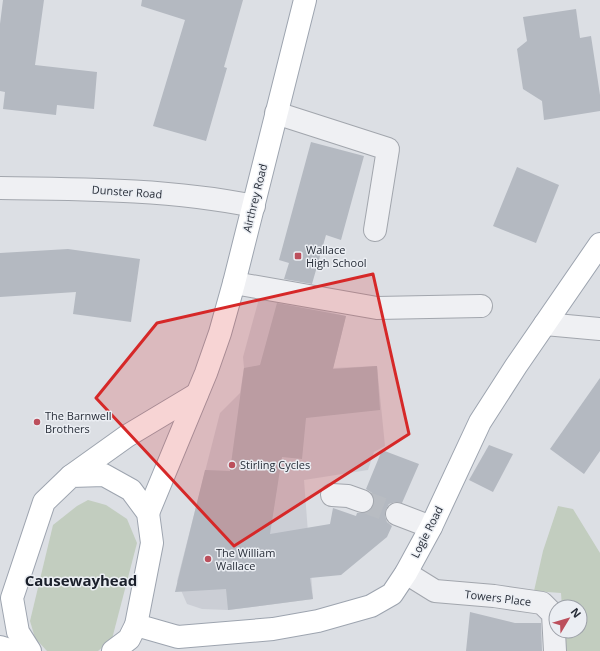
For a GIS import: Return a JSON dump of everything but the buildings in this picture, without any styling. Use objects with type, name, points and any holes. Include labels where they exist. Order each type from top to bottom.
[{"type":"main road","name":"Airthrey Road","points":[[148,513],[206,373],[234,283],[305,0]]},
{"type":"main road","name":"Logie Road","points":[[127,642],[273,629],[318,620],[371,606],[392,594],[406,573],[431,527],[480,422],[600,244]]},
{"type":"main road","points":[[30,651],[18,632],[6,605],[44,502],[71,476],[127,436],[197,394]]},
{"type":"main road","points":[[71,476],[104,475],[130,490],[148,513],[152,543],[127,642]]},
{"type":"main road","points":[[0,647],[13,651]]},
{"type":"street","points":[[276,114],[388,150],[375,230]]},
{"type":"street","name":"Dunster Road","points":[[0,188],[100,189],[221,200],[254,206]]},
{"type":"street","points":[[234,283],[377,308],[481,306]]},
{"type":"street","points":[[545,324],[600,329]]},
{"type":"street","points":[[332,496],[348,496],[362,501]]},
{"type":"street","points":[[397,514],[431,527]]},
{"type":"street","name":"Towers Place","points":[[406,573],[435,591],[494,596],[542,603],[553,614],[555,651]]},
{"type":"highlighted area","points":[[373,274],[409,434],[234,546],[96,398],[157,323]]},
{"type":"shaded area","points":[[260,295],[346,316],[333,368],[377,366],[385,446],[374,452],[368,470],[304,480],[313,599],[228,610],[202,609],[187,604],[177,581],[220,413],[240,393],[244,368],[243,357]]},
{"type":"green space","points":[[88,500],[106,505],[127,519],[137,543],[112,639],[98,651],[47,651],[35,638],[30,621],[53,525],[77,506]]},
{"type":"green space","points":[[558,506],[573,509],[600,553],[600,651],[564,651],[564,639],[588,639],[588,599],[561,599],[561,593],[534,591],[543,551]]},
{"type":"tunnel","points":[[362,501],[397,514]]},
{"type":"place","name":"Wallace High School","points":[[298,256]]},
{"type":"place","name":"The Barnwell Brothers","points":[[37,422]]},
{"type":"place","name":"Stirling Cycles","points":[[232,465]]},
{"type":"place","name":"The William Wallace","points":[[208,559]]},
{"type":"district","name":"Causewayhead","points":[[81,581]]}]
